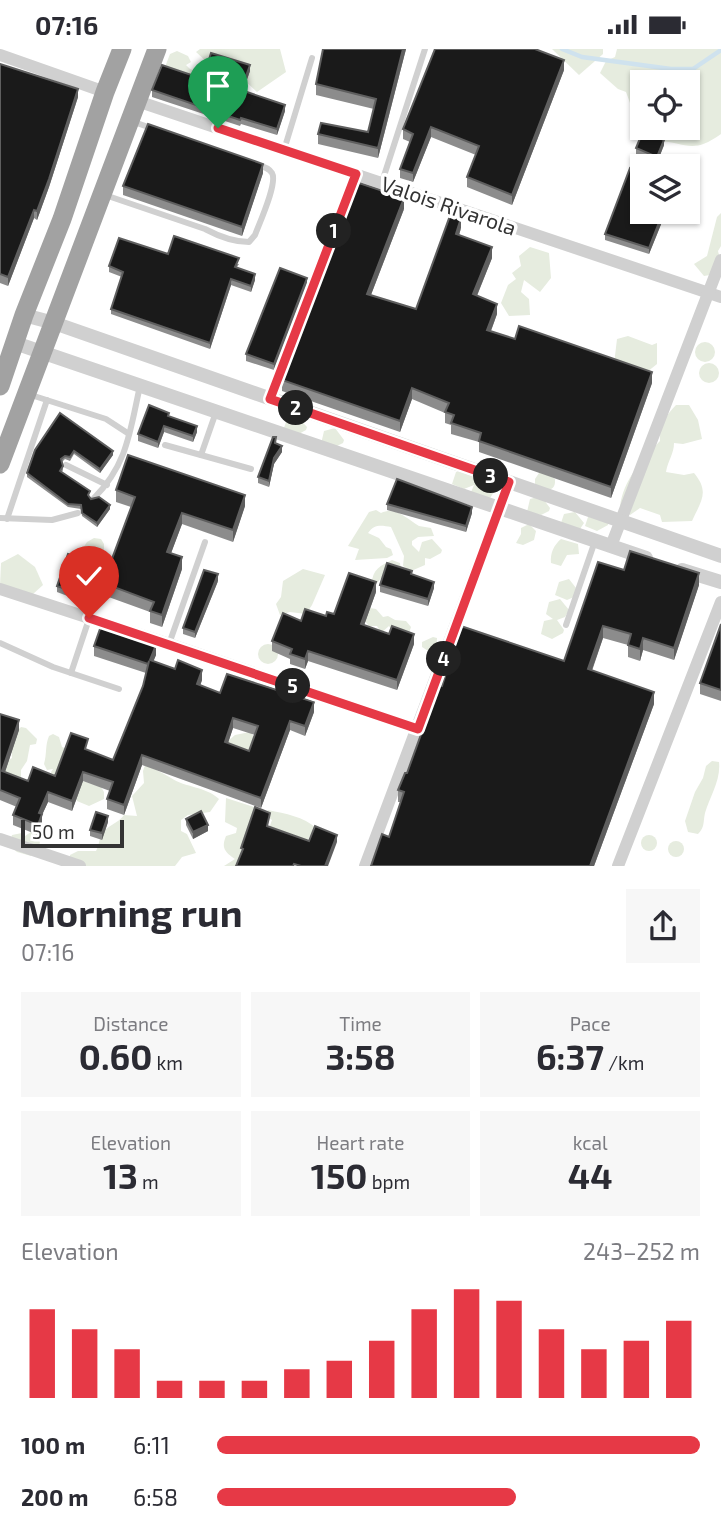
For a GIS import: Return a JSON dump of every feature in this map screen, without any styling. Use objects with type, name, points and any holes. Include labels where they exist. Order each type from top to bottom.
[{"type":"highway","points":[[0,464],[42,353],[38,319],[62,219],[122,49]]},
{"type":"highway","points":[[0,386],[9,349],[38,319],[102,194],[157,49]]},
{"type":"street","points":[[0,55],[105,92]]},
{"type":"street","name":"Valois Rivarola","points":[[137,101],[715,295]]},
{"type":"street","points":[[611,546],[715,295],[721,260]]},
{"type":"street","points":[[38,319],[721,556]]},
{"type":"street","points":[[9,349],[42,353],[721,582]]},
{"type":"street","points":[[365,866],[509,482]]},
{"type":"street","points":[[0,589],[418,729]]},
{"type":"street","points":[[618,866],[721,602]]},
{"type":"street","points":[[0,839],[80,866]]},
{"type":"lane","points":[[382,182],[425,49]]},
{"type":"lane","points":[[284,150],[312,58]]},
{"type":"lane","points":[[130,121],[156,130]]},
{"type":"lane","points":[[102,194],[205,229],[219,237],[249,242],[255,235],[273,183],[272,173],[254,163]]},
{"type":"lane","points":[[270,399],[356,174]]},
{"type":"lane","points":[[94,498],[107,485],[123,460],[141,386]]},
{"type":"lane","points":[[28,394],[106,419],[129,434]]},
{"type":"lane","points":[[47,400],[34,449],[4,519],[52,520],[78,513]]},
{"type":"lane","points":[[201,455],[216,412]]},
{"type":"lane","points":[[165,445],[251,469]]},
{"type":"lane","points":[[66,465],[107,485]]},
{"type":"lane","points":[[566,625],[595,541]]},
{"type":"lane","points":[[169,644],[205,543]]},
{"type":"lane","points":[[71,673],[89,618]]},
{"type":"lane","points":[[0,643],[32,659],[120,689]]},
{"type":"shaded area","points":[[200,49],[280,49],[286,72],[257,92],[235,72],[209,64],[196,52]]},
{"type":"shaded area","points":[[552,49],[603,49],[603,54],[579,75]]},
{"type":"shaded area","points":[[617,49],[721,49],[721,134],[711,141],[695,146],[654,141],[700,140],[700,70],[630,70],[630,103],[626,92],[618,89],[600,73],[606,61],[615,57]]},
{"type":"shaded area","points":[[177,51],[188,56],[191,62],[186,65],[190,69],[204,74],[199,83],[165,67],[170,54]]},
{"type":"shaded area","points":[[721,213],[721,246],[718,251],[720,259],[710,275],[704,276],[694,264],[707,256],[717,217]]},
{"type":"shaded area","points":[[530,247],[549,253],[551,278],[540,292],[524,280],[521,292],[529,299],[530,315],[509,316],[501,303],[508,285],[516,279],[512,273],[521,266],[519,256]]},
{"type":"shaded area","points":[[628,336],[652,345],[657,343],[657,364],[642,376],[614,364],[617,339]]},
{"type":"shaded area","points":[[705,342],[712,345],[715,352],[712,359],[705,362],[698,359],[695,352],[698,345]]},
{"type":"shaded area","points":[[709,363],[716,366],[719,373],[716,380],[709,383],[702,380],[699,373],[702,366]]},
{"type":"shaded area","points":[[676,405],[689,405],[698,420],[702,439],[683,444],[674,443],[666,472],[684,475],[694,473],[702,486],[701,502],[692,521],[662,522],[660,515],[640,508],[630,515],[620,507],[625,488],[640,463],[660,441],[664,421]]},
{"type":"shaded area","points":[[297,416],[307,427],[306,430],[297,435],[283,431],[287,419]]},
{"type":"shaded area","points":[[335,428],[344,440],[343,443],[335,447],[321,444],[324,431]]},
{"type":"shaded area","points":[[466,469],[475,483],[485,481],[494,492],[490,498],[471,492],[474,485],[464,489],[452,484],[456,472]]},
{"type":"shaded area","points":[[539,473],[546,473],[555,479],[552,489],[535,488],[535,479]]},
{"type":"shaded area","points":[[541,496],[550,508],[549,511],[541,515],[527,512],[530,499]]},
{"type":"shaded area","points":[[376,510],[381,513],[396,512],[419,526],[431,528],[434,536],[418,537],[412,541],[412,545],[419,552],[422,542],[432,539],[442,550],[441,553],[430,559],[425,558],[425,565],[411,571],[403,566],[404,556],[391,527],[378,526],[368,533],[379,538],[391,549],[393,555],[387,558],[355,560],[359,549],[348,546],[369,512]]},
{"type":"shaded area","points":[[575,512],[584,523],[580,529],[561,523],[564,514]]},
{"type":"shaded area","points":[[589,514],[608,525],[597,531],[585,526]]},
{"type":"shaded area","points":[[529,524],[536,531],[534,540],[523,545],[516,543],[521,528]]},
{"type":"shaded area","points":[[94,538],[101,539],[104,544],[104,560],[94,564],[78,556],[87,542]]},
{"type":"shaded area","points":[[561,539],[578,544],[579,554],[567,555],[561,566],[551,563],[551,559],[553,549]]},
{"type":"shaded area","points":[[18,554],[35,567],[43,585],[33,594],[0,585],[1,563]]},
{"type":"shaded area","points":[[392,560],[400,563],[401,569],[383,576],[377,583],[372,583],[378,569]]},
{"type":"shaded area","points":[[303,569],[325,575],[312,605],[306,614],[290,612],[280,615],[276,604],[281,597],[283,581]]},
{"type":"shaded area","points":[[569,579],[576,588],[574,597],[567,600],[555,595],[559,582]]},
{"type":"shaded area","points":[[560,599],[569,610],[565,617],[557,620],[564,630],[563,633],[552,639],[541,634],[544,621],[553,619],[546,614],[549,602]]},
{"type":"shaded area","points":[[370,608],[376,609],[383,617],[406,621],[411,627],[409,633],[392,630],[389,626],[381,633],[377,626],[369,626],[364,620]]},
{"type":"shaded area","points":[[437,638],[436,653],[433,654],[422,647],[422,642]]},
{"type":"shaded area","points":[[268,644],[275,647],[278,654],[275,661],[268,664],[261,661],[258,654],[261,647]]},
{"type":"shaded area","points":[[21,727],[26,728],[37,739],[36,744],[30,745],[27,761],[21,770],[21,779],[15,779],[3,771],[6,762],[12,758],[11,740],[17,736]]},
{"type":"shaded area","points":[[250,732],[255,738],[253,752],[228,753],[228,741],[235,735]]},
{"type":"shaded area","points":[[53,734],[59,737],[62,747],[67,749],[56,776],[52,776],[53,769],[47,770],[44,764],[48,739]]},
{"type":"shaded area","points":[[712,761],[719,762],[718,775],[703,827],[698,834],[688,832],[685,821],[706,766]]},
{"type":"shaded area","points":[[145,765],[219,799],[210,812],[188,815],[181,820],[181,831],[187,834],[196,853],[182,857],[175,866],[68,866],[70,855],[78,851],[96,851],[104,831],[124,815],[137,816],[132,796],[144,783]]},
{"type":"shaded area","points":[[83,781],[101,787],[104,799],[89,806],[77,801],[71,790]]},
{"type":"shaded area","points":[[226,798],[254,807],[248,834],[240,847],[245,860],[239,866],[224,866],[235,859],[226,852],[224,844],[226,836],[236,833],[237,828],[225,822]]},
{"type":"shaded area","points":[[268,810],[300,818],[317,829],[309,837],[307,845],[268,831],[272,820],[264,814]]},
{"type":"shaded area","points":[[31,832],[36,833],[40,843],[31,856],[17,852],[9,845],[12,835],[22,833],[25,836]]},
{"type":"shaded area","points":[[646,835],[652,835],[657,843],[655,849],[646,851],[641,846],[641,840]]},
{"type":"shaded area","points":[[673,841],[679,841],[684,849],[682,855],[673,857],[668,852],[668,846]]},
{"type":"building","points":[[323,49],[403,49],[378,148],[318,134],[321,123],[368,132],[376,99],[316,84]]},
{"type":"building","points":[[435,49],[535,49],[564,60],[512,195],[467,177],[479,146],[431,127],[413,173],[400,169],[413,134],[403,129]]},
{"type":"building","points":[[211,53],[250,65],[241,90],[285,105],[277,129],[241,118],[240,120],[152,90],[162,65],[203,79]]},
{"type":"building","points":[[0,64],[78,89],[49,179],[8,277],[0,274]]},
{"type":"building","points":[[148,124],[263,164],[242,227],[123,186]]},
{"type":"building","points":[[639,140],[664,140],[658,154],[650,154],[636,148]]},
{"type":"building","points":[[630,168],[630,224],[658,224],[649,248],[605,234]]},
{"type":"building","points":[[356,182],[404,198],[367,294],[416,309],[451,213],[461,218],[456,234],[492,247],[473,294],[497,304],[487,330],[515,339],[519,326],[652,372],[611,487],[479,441],[481,433],[451,423],[454,415],[445,412],[449,403],[412,388],[400,421],[282,380],[288,364],[285,363]]},
{"type":"building","points":[[174,236],[239,258],[235,267],[255,274],[251,286],[231,279],[210,343],[111,309],[123,272],[109,266],[119,238],[168,254]]},
{"type":"building","points":[[280,268],[307,278],[274,364],[246,354]]},
{"type":"building","points":[[149,405],[169,413],[168,416],[197,426],[193,436],[164,426],[158,442],[138,434]]},
{"type":"building","points":[[60,413],[113,451],[100,469],[74,451],[70,457],[61,459],[63,466],[60,471],[90,491],[88,495],[91,499],[99,497],[110,505],[97,523],[82,513],[81,505],[68,504],[27,473],[35,450]]},
{"type":"building","points":[[273,437],[276,437],[275,443],[282,446],[274,458],[269,481],[258,477]]},
{"type":"building","points":[[128,455],[245,495],[233,530],[182,513],[167,552],[182,557],[162,615],[150,611],[154,602],[103,583],[135,497],[116,490]]},
{"type":"building","points":[[397,479],[472,507],[466,526],[387,504]]},
{"type":"building","points":[[630,551],[699,573],[674,648],[643,638],[640,649],[628,645],[631,634],[603,626],[588,669],[654,692],[590,866],[371,866],[382,834],[389,837],[404,792],[398,790],[407,773],[439,685],[442,686],[461,626],[564,661],[598,562],[624,570]]},
{"type":"building","points":[[68,554],[89,562],[78,593],[57,586]]},
{"type":"building","points":[[387,563],[434,582],[428,599],[380,585]]},
{"type":"building","points":[[204,570],[218,574],[195,632],[183,628]]},
{"type":"building","points":[[349,573],[376,582],[361,624],[389,634],[392,626],[414,634],[397,680],[308,651],[305,659],[290,654],[292,649],[272,641],[283,613],[301,621],[305,609],[326,616],[327,612],[334,614]]},
{"type":"building","points":[[721,624],[721,690],[700,683]]},
{"type":"building","points":[[101,626],[156,645],[150,660],[175,669],[178,660],[202,670],[197,684],[220,693],[227,674],[314,702],[305,726],[290,721],[261,798],[142,755],[124,805],[107,799],[113,782],[83,772],[72,801],[48,792],[39,813],[42,814],[38,825],[13,815],[20,798],[0,790],[0,714],[19,720],[2,771],[28,781],[33,767],[55,776],[71,733],[88,739],[85,749],[113,760],[143,686],[149,661],[148,664],[94,646]],"holes":[[[233,718],[258,726],[249,751],[225,742]]]},
{"type":"building","points":[[255,807],[270,813],[267,826],[309,841],[315,826],[337,835],[325,866],[236,866]]},
{"type":"building","points":[[201,811],[208,825],[193,832],[186,819]]},
{"type":"building","points":[[96,812],[108,816],[102,833],[90,830]]},
{"type":"waterway","points":[[562,49],[582,57],[671,69],[693,69],[721,50]]},
{"type":"route","points":[[89,618],[418,729],[509,482],[270,399],[356,174],[218,128]]}]
